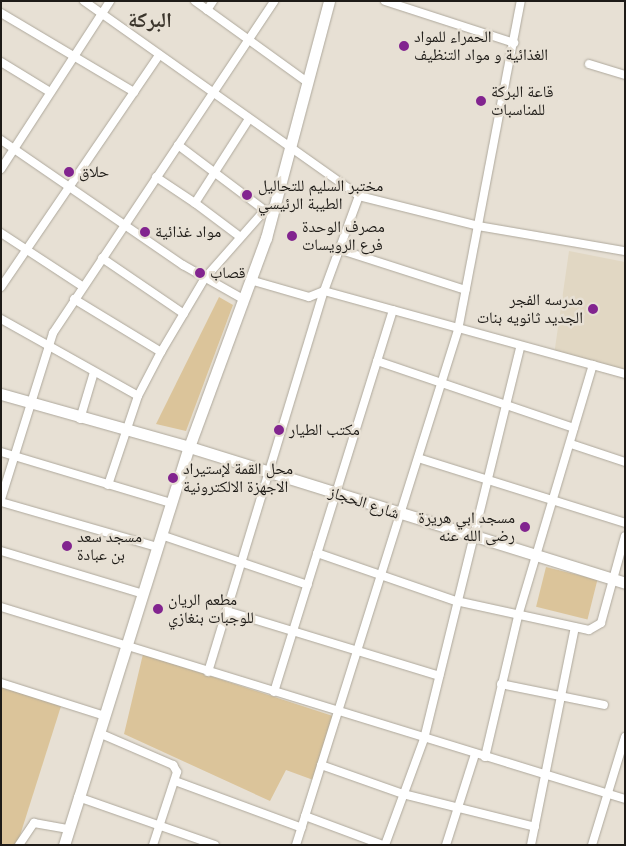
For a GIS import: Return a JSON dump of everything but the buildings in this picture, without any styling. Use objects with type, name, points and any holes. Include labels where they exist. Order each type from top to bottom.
[{"type":"street","points":[[84,1],[212,94],[292,147],[359,196],[478,226],[625,251]]},
{"type":"street","points":[[1,169],[110,1]]},
{"type":"street","points":[[195,1],[306,80]]},
{"type":"street","points":[[207,10],[213,1]]},
{"type":"street","points":[[157,547],[1,501],[49,347],[74,299],[274,1]]},
{"type":"street","points":[[64,845],[189,447],[250,280],[268,212],[292,147],[306,80],[329,1]]},
{"type":"street","points":[[385,1],[409,5],[514,43]]},
{"type":"street","points":[[296,845],[458,330],[522,1]]},
{"type":"street","points":[[1,14],[72,59],[134,92]]},
{"type":"street","points":[[1,287],[159,55]]},
{"type":"street","points":[[1,62],[50,92]]},
{"type":"street","points":[[589,64],[625,75]]},
{"type":"street","points":[[195,203],[249,119]]},
{"type":"street","points":[[1,140],[69,188],[205,278],[243,299]]},
{"type":"street","points":[[178,145],[268,212]]},
{"type":"street","points":[[156,176],[239,236]]},
{"type":"street","points":[[208,672],[271,473],[324,291],[338,248],[359,196]]},
{"type":"street","points":[[108,485],[138,396],[161,352],[205,278],[239,236],[268,212]]},
{"type":"street","points":[[1,233],[82,286]]},
{"type":"street","points":[[338,248],[466,290]]},
{"type":"street","points":[[102,258],[184,314]]},
{"type":"street","points":[[250,280],[309,297],[324,291],[520,348],[625,374]]},
{"type":"street","points":[[74,299],[161,352]]},
{"type":"street","points":[[274,692],[393,310]]},
{"type":"street","points":[[1,319],[138,396]]},
{"type":"street","points":[[305,816],[384,845],[424,739],[456,601],[520,348]]},
{"type":"street","points":[[377,361],[574,428]]},
{"type":"street","points":[[485,757],[518,616],[571,444],[593,365]]},
{"type":"street","points":[[80,419],[94,372]]},
{"type":"street","name":"شارع الحجاز","points":[[1,394],[125,432],[189,447],[619,581]]},
{"type":"street","points":[[571,444],[625,462]]},
{"type":"street","points":[[1,452],[171,503]]},
{"type":"street","points":[[418,458],[554,499],[625,523]]},
{"type":"street","points":[[161,535],[308,584]]},
{"type":"street","points":[[317,553],[456,601],[518,616],[594,630],[601,623],[619,581],[625,536]]},
{"type":"street","points":[[1,552],[143,594]]},
{"type":"street","points":[[1,608],[625,799]]},
{"type":"street","points":[[227,611],[439,676]]},
{"type":"street","points":[[531,845],[548,775],[575,627]]},
{"type":"street","points":[[1,683],[104,716]]},
{"type":"street","points":[[501,684],[604,705]]},
{"type":"street","points":[[99,733],[173,765],[175,782],[153,845]]},
{"type":"street","points":[[592,845],[625,737]]},
{"type":"street","points":[[446,845],[475,754]]},
{"type":"street","points":[[321,765],[402,794],[535,828]]},
{"type":"street","points":[[175,782],[302,828]]},
{"type":"street","points":[[78,797],[215,845]]},
{"type":"street","points":[[19,845],[34,823],[68,829]]},
{"type":"shaded area","name":"مدرسه الفجر الجديد ثانويه بنات","points":[[569,251],[625,262],[625,374],[554,355]]},
{"type":"shaded area","points":[[219,297],[233,305],[186,431],[156,424]]},
{"type":"shaded area","points":[[546,567],[597,580],[588,620],[536,607]]},
{"type":"shaded area","points":[[143,654],[339,718],[316,781],[286,770],[270,801],[124,734]]},
{"type":"shaded area","points":[[1,683],[62,703],[17,845],[1,845]]},
{"type":"place","name":"الحمراء للمواد الغذائية و مواد التنظيف","points":[[404,46]]},
{"type":"place","name":"قاعة البركة للمناسبات","points":[[481,101]]},
{"type":"place","name":"حلاق","points":[[69,172]]},
{"type":"place","name":"مختبر السليم للتحاليل الطيبة الرئيسي","points":[[247,195]]},
{"type":"place","name":"مواد غذائية","points":[[145,232]]},
{"type":"place","name":"مصرف الوحدة فرع الرويسات","points":[[292,236]]},
{"type":"place","name":"قصاب","points":[[200,273]]},
{"type":"place","name":"مدرسه الفجر الجديد ثانويه بنات","points":[[593,309]]},
{"type":"place","name":"مكتب الطيار","points":[[279,430]]},
{"type":"place","name":"محل القمة لإستيراد الاجهزة الالكترونية","points":[[173,478]]},
{"type":"place","name":"مسجد ابي هريرة رضى الله عنه","points":[[525,527]]},
{"type":"place","name":"مسجد سعد بن عبادة","points":[[67,546]]},
{"type":"place","name":"مطعم الريان للوجبات بنغازي","points":[[158,609]]},
{"type":"district","name":"البركة","points":[[150,20]]}]
